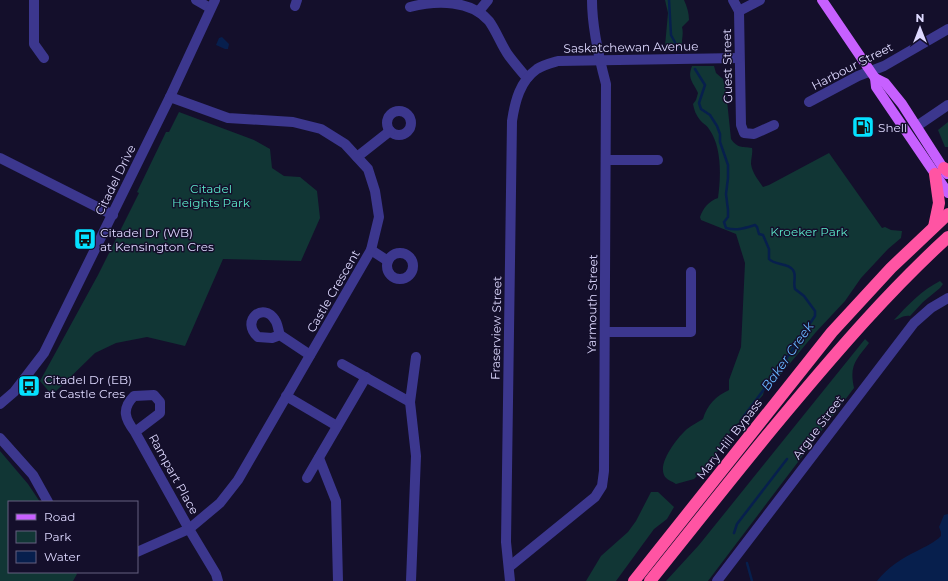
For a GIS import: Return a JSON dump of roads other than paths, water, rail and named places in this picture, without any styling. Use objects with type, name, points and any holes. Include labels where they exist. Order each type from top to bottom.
[{"type":"highway","points":[[934,227],[944,172]]},
{"type":"highway","name":"Mary Hill Bypass","points":[[634,581],[827,337],[891,268],[948,214]]},
{"type":"highway","points":[[650,581],[744,463],[861,323],[948,237]]},
{"type":"main road","points":[[822,0],[873,75],[876,87],[902,126],[944,172]]},
{"type":"main road","points":[[873,75],[886,83],[917,126],[944,172],[948,193]]},
{"type":"main road","points":[[902,126],[917,126]]},
{"type":"street","points":[[34,0],[34,44],[44,58]]},
{"type":"street","points":[[196,0],[212,4]]},
{"type":"street","points":[[479,11],[488,0]]},
{"type":"street","name":"Yarmouth Street","points":[[509,567],[595,498],[602,486],[604,471],[606,84],[600,61],[592,11],[592,0]]},
{"type":"street","name":"Guest Street","points":[[733,0],[739,11],[741,125],[744,133],[754,134],[774,125]]},
{"type":"street","points":[[739,11],[760,0]]},
{"type":"street","points":[[410,7],[435,1],[453,1],[474,6],[489,20],[509,56],[527,78]]},
{"type":"street","name":"Citadel Drive","points":[[0,404],[14,392],[44,353],[170,97],[212,4]]},
{"type":"street","name":"Harbour Street","points":[[809,102],[858,76],[873,75],[884,66],[948,29]]},
{"type":"street","name":"Saskatchewan Avenue","points":[[527,78],[538,68],[558,61],[739,58]]},
{"type":"street","name":"Fraserview Street","points":[[510,581],[506,542],[512,121],[515,101],[527,78]]},
{"type":"street","name":"Castle Crescent","points":[[138,552],[189,529],[220,503],[238,480],[371,250],[379,217],[375,191],[368,169],[345,144],[321,129],[293,122],[228,118],[170,97]]},
{"type":"street","points":[[917,126],[948,105]]},
{"type":"street","points":[[357,157],[390,131]]},
{"type":"street","points":[[0,158],[113,215]]},
{"type":"street","points":[[606,160],[658,160]]},
{"type":"street","points":[[371,250],[388,261]]},
{"type":"street","points":[[605,332],[691,332],[691,272]]},
{"type":"street","name":"Argue Street","points":[[717,581],[909,329],[925,313],[948,298]]},
{"type":"street","points":[[280,335],[310,355]]},
{"type":"street","points":[[411,581],[416,456],[410,402],[416,357]]},
{"type":"street","points":[[342,364],[410,402]]},
{"type":"street","points":[[307,478],[366,377]]},
{"type":"street","points":[[286,396],[338,426]]},
{"type":"street","name":"Rampart Place","points":[[135,432],[216,574],[218,581]]},
{"type":"street","points":[[0,438],[33,475],[47,501]]},
{"type":"street","points":[[319,458],[336,501],[338,581]]},
{"type":"water","points":[[222,37],[229,44],[228,49],[216,45],[219,38]]},
{"type":"water","points":[[948,514],[948,581],[877,581],[896,563],[933,543],[941,536],[939,527],[944,515]]},
{"type":"waterway","name":"Baker Creek","points":[[669,0],[671,35],[678,48]]},
{"type":"waterway","name":"Baker Creek","points":[[695,69],[705,85],[699,103],[701,109],[710,115],[717,126],[720,134],[720,142],[728,165],[726,194],[728,217],[724,222],[726,228],[737,229],[755,225],[759,234],[763,235],[769,249],[769,259],[775,263],[786,265],[792,269],[795,274],[795,289],[804,296],[815,311],[815,316],[780,368],[741,420]]},
{"type":"waterway","name":"Baker Creek","points":[[734,533],[737,524],[787,459]]},
{"type":"waterway","name":"Baker Creek","points":[[747,563],[752,581]]},
{"type":"place","name":"Shell","points":[[863,127]]},
{"type":"place","name":"Citadel Dr (WB) at Kensington Cres","points":[[85,239]]},
{"type":"place","name":"Citadel Dr (EB) at Castle Cres","points":[[29,386]]},
{"type":"park label","name":"Citadel Heights Park","points":[[211,195]]},
{"type":"park label","name":"Kroeker Park","points":[[809,231]]}]
